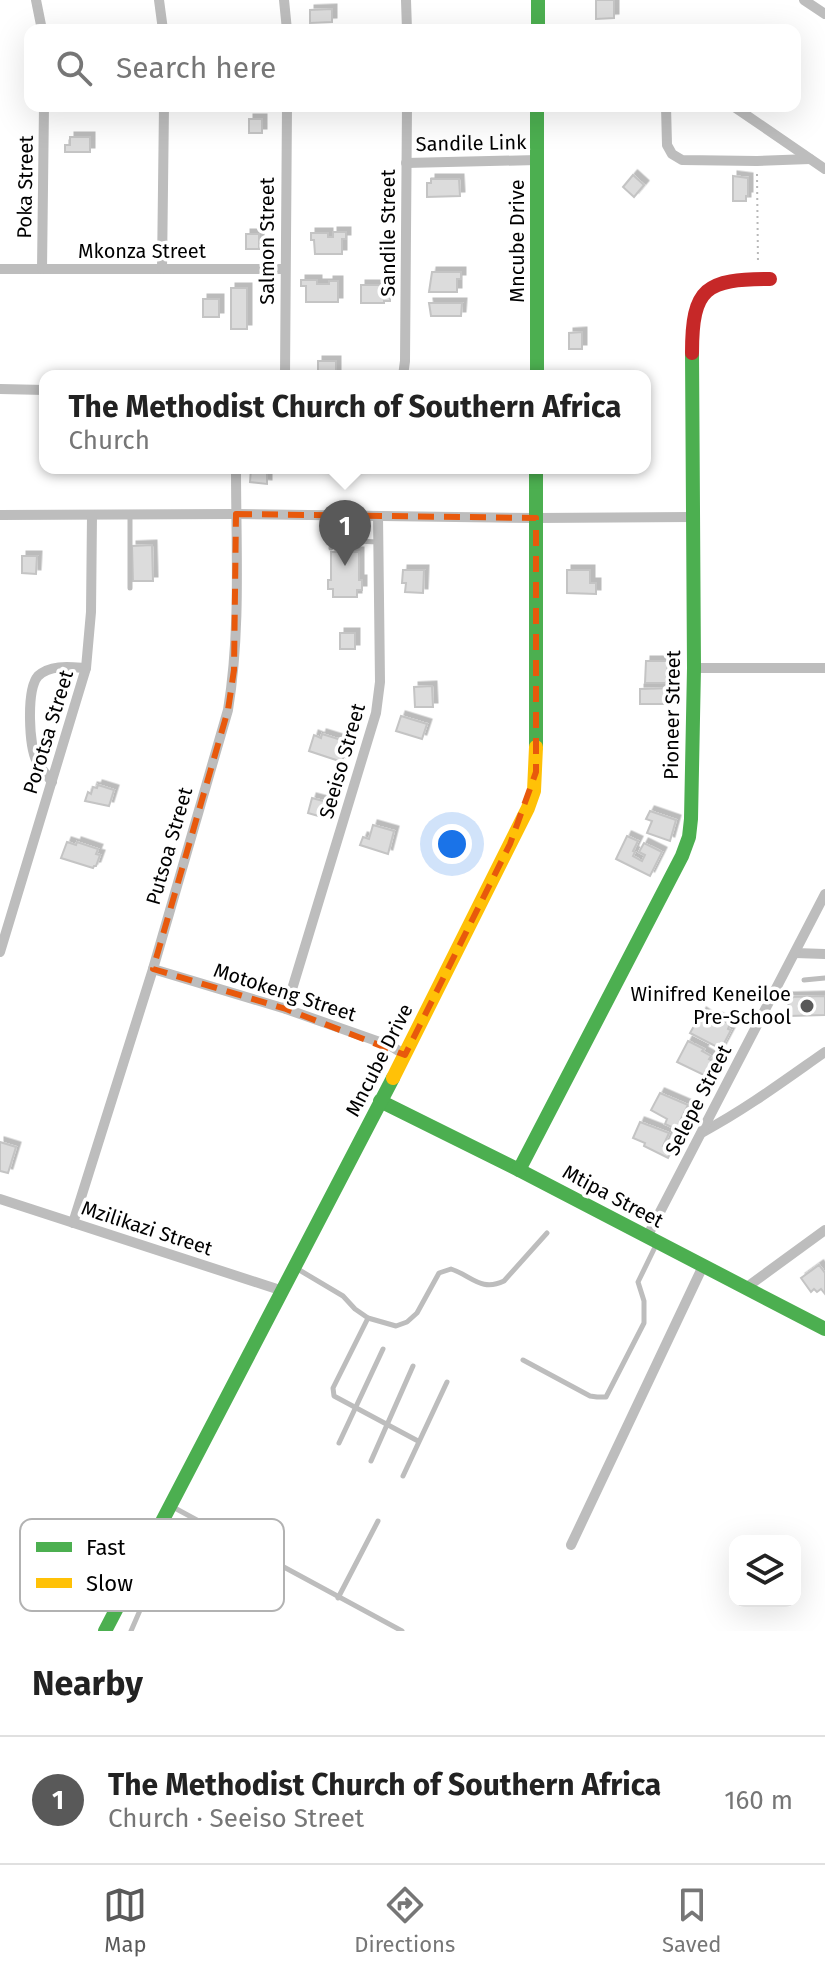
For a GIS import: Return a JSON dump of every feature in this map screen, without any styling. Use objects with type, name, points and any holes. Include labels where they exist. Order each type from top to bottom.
[{"type":"street","points":[[36,0],[41,24]]},
{"type":"street","points":[[159,0],[162,24]]},
{"type":"street","points":[[284,0],[286,24]]},
{"type":"street","points":[[406,0],[407,24]]},
{"type":"street","points":[[538,0],[538,24]]},
{"type":"street","points":[[806,0],[825,14]]},
{"type":"street","name":"Poka Street","points":[[42,269],[44,112]]},
{"type":"street","points":[[162,269],[164,112]]},
{"type":"street","name":"Salmon Street","points":[[285,370],[287,112]]},
{"type":"street","name":"Sandile Street","points":[[404,370],[407,112]]},
{"type":"street","name":"Mncube Drive","points":[[537,112],[537,370]]},
{"type":"street","points":[[666,112],[667,145],[672,154],[682,160],[810,159]]},
{"type":"street","points":[[742,112],[825,169]]},
{"type":"street","name":"Sandile Link","points":[[406,163],[537,160]]},
{"type":"street","name":"Mkonza Street","points":[[0,269],[284,269]]},
{"type":"street","name":"Pioneer Street","points":[[519,1170],[617,985],[689,837],[694,668],[692,325],[696,305],[703,294],[718,285],[770,279]]},
{"type":"street","points":[[0,389],[39,390]]},
{"type":"street","name":"Putsoa Street","points":[[73,1223],[153,969],[228,710],[234,670],[238,582],[236,474]]},
{"type":"street","name":"Mncube Drive","points":[[163,1519],[405,1055],[528,808],[536,772],[536,474]]},
{"type":"street","points":[[0,515],[692,517]]},
{"type":"street","name":"Porotsa Street","points":[[0,952],[86,668],[91,612],[92,515]]},
{"type":"street","name":"Seeiso Street","points":[[286,1009],[376,713],[380,682],[378,516]]},
{"type":"street","points":[[52,782],[37,762],[31,744],[34,684],[39,676],[50,669],[86,668]]},
{"type":"street","points":[[694,668],[825,668]]},
{"type":"street","name":"Selepe Street","points":[[652,1239],[702,1132],[825,894]]},
{"type":"street","points":[[795,953],[825,954]]},
{"type":"street","name":"Motokeng Street","points":[[153,969],[286,1009],[391,1046],[405,1055]]},
{"type":"street","points":[[702,1132],[731,1117],[825,1052]]},
{"type":"street","name":"Mtipa Street","points":[[380,1101],[825,1329]]},
{"type":"street","name":"Mzilikazi Street","points":[[0,1199],[283,1291]]},
{"type":"street","points":[[747,1287],[825,1230]]},
{"type":"street","points":[[571,1545],[703,1266]]},
{"type":"street","name":"Mncube Drive","points":[[105,1631],[116,1611]]},
{"type":"lane","points":[[130,515],[130,588]]},
{"type":"lane","points":[[331,548],[335,540],[378,542]]},
{"type":"lane","points":[[804,980],[825,978]]},
{"type":"lane","points":[[295,1267],[343,1296],[368,1318],[396,1326],[417,1313],[436,1276],[444,1270],[458,1271],[491,1286],[504,1281],[547,1233]]},
{"type":"lane","points":[[523,1360],[590,1396],[606,1397],[644,1323],[644,1301],[638,1282],[652,1239]]},
{"type":"lane","points":[[368,1318],[333,1390],[334,1396],[418,1441]]},
{"type":"lane","points":[[339,1443],[383,1349]]},
{"type":"lane","points":[[371,1461],[413,1366]]},
{"type":"lane","points":[[403,1476],[447,1382]]},
{"type":"lane","points":[[170,1506],[194,1519]]},
{"type":"lane","points":[[338,1598],[378,1521]]},
{"type":"lane","points":[[284,1568],[402,1631]]},
{"type":"lane","points":[[131,1631],[140,1611]]},
{"type":"path","points":[[755,279],[758,262],[757,161]]},
{"type":"highlighted area","points":[[236,514],[536,518],[536,772],[510,844],[405,1055],[286,1009],[153,969],[228,710],[234,670]]},
{"type":"building","points":[[596,0],[614,0],[614,18],[596,19]]},
{"type":"building","points":[[332,9],[332,22],[310,23],[310,10]]},
{"type":"building","points":[[249,119],[262,119],[262,133],[249,133]]},
{"type":"building","points":[[70,137],[90,137],[90,152],[65,152],[65,145],[70,145]]},
{"type":"building","points":[[633,175],[644,185],[634,197],[623,187]]},
{"type":"building","points":[[733,176],[748,178],[746,201],[733,201]]},
{"type":"building","points":[[431,179],[459,179],[460,196],[427,197],[427,183],[431,183]]},
{"type":"building","points":[[333,232],[346,232],[346,239],[342,239],[342,254],[315,254],[311,233],[328,233],[328,237],[333,237]]},
{"type":"building","points":[[246,234],[259,234],[259,249],[246,249]]},
{"type":"building","points":[[432,272],[461,272],[461,279],[457,279],[457,292],[429,292]]},
{"type":"building","points":[[301,280],[317,280],[317,284],[338,281],[338,302],[306,302],[306,286],[301,286]]},
{"type":"building","points":[[361,285],[390,285],[390,301],[361,303]]},
{"type":"building","points":[[231,288],[247,288],[247,329],[231,329]]},
{"type":"building","points":[[203,299],[219,299],[219,317],[203,317]]},
{"type":"building","points":[[429,303],[462,303],[461,316],[431,316]]},
{"type":"building","points":[[582,332],[582,349],[569,349],[569,333]]},
{"type":"building","points":[[318,361],[336,361],[336,370],[318,370]]},
{"type":"building","points":[[251,474],[267,474],[267,484],[250,482]]},
{"type":"building","points":[[152,545],[153,581],[133,581],[132,546]]},
{"type":"building","points":[[331,552],[359,552],[362,590],[357,590],[357,597],[333,597],[333,589],[328,589]]},
{"type":"building","points":[[22,556],[37,556],[36,574],[22,573]]},
{"type":"building","points":[[403,570],[424,570],[423,593],[405,592]]},
{"type":"building","points":[[567,570],[590,570],[590,583],[596,583],[596,594],[567,593]]},
{"type":"building","points":[[340,633],[355,633],[355,649],[340,649]]},
{"type":"building","points":[[646,661],[668,661],[666,683],[645,683]]},
{"type":"building","points":[[432,686],[433,707],[415,707],[414,687]]},
{"type":"building","points":[[672,688],[672,704],[640,704],[640,689]]},
{"type":"building","points":[[401,716],[427,724],[422,739],[396,731]]},
{"type":"building","points":[[322,734],[348,742],[342,762],[309,751],[314,735],[321,738]]},
{"type":"building","points":[[98,785],[114,790],[109,806],[85,801],[88,792],[91,794],[93,787],[97,788]]},
{"type":"building","points":[[312,798],[327,802],[322,817],[308,813]]},
{"type":"building","points":[[650,811],[676,820],[670,841],[647,833],[652,821],[646,819]]},
{"type":"building","points":[[373,825],[394,831],[388,854],[360,845],[363,837],[369,839]]},
{"type":"building","points":[[627,836],[638,841],[633,856],[642,861],[645,855],[639,852],[644,843],[662,852],[650,876],[616,859]]},
{"type":"building","points":[[67,842],[98,849],[96,854],[100,855],[96,866],[93,868],[61,858]]},
{"type":"building","name":"Winifred Keneiloe Pre-School","points":[[825,996],[825,1015],[789,1016],[788,997]]},
{"type":"building","points":[[702,1012],[715,1021],[717,1017],[730,1024],[728,1029],[731,1030],[721,1049],[690,1033]]},
{"type":"building","points":[[688,1041],[704,1049],[702,1051],[711,1056],[709,1059],[717,1063],[710,1078],[677,1062]]},
{"type":"building","points":[[660,1093],[688,1105],[678,1130],[665,1124],[667,1119],[651,1110]]},
{"type":"building","points":[[640,1122],[669,1133],[663,1146],[672,1150],[668,1158],[633,1138]]},
{"type":"building","points":[[0,1142],[16,1147],[8,1173],[0,1171]]},
{"type":"building","points":[[819,1265],[825,1273],[825,1294],[821,1289],[811,1292],[801,1278]]},
{"type":"traffic: fast","points":[[538,0],[538,24]]},
{"type":"traffic: fast","points":[[537,112],[537,370]]},
{"type":"traffic: fast","points":[[519,1170],[682,856],[689,837],[694,668],[692,353]]},
{"type":"traffic: fast","points":[[536,474],[536,747]]},
{"type":"traffic: fast","points":[[163,1519],[393,1078]]},
{"type":"traffic: fast","points":[[380,1101],[825,1329]]},
{"type":"traffic: fast","points":[[105,1631],[115,1611]]},
{"type":"traffic: slow","points":[[393,1078],[528,808],[534,791],[536,747]]},
{"type":"traffic: jam","points":[[692,353],[695,314],[707,291],[731,281],[770,279]]},
{"type":"place","name":"The Methodist Church of Southern Africa","points":[[345,566]]},
{"type":"place","name":"Winifred Keneiloe Pre-School","points":[[807,1006]]}]
